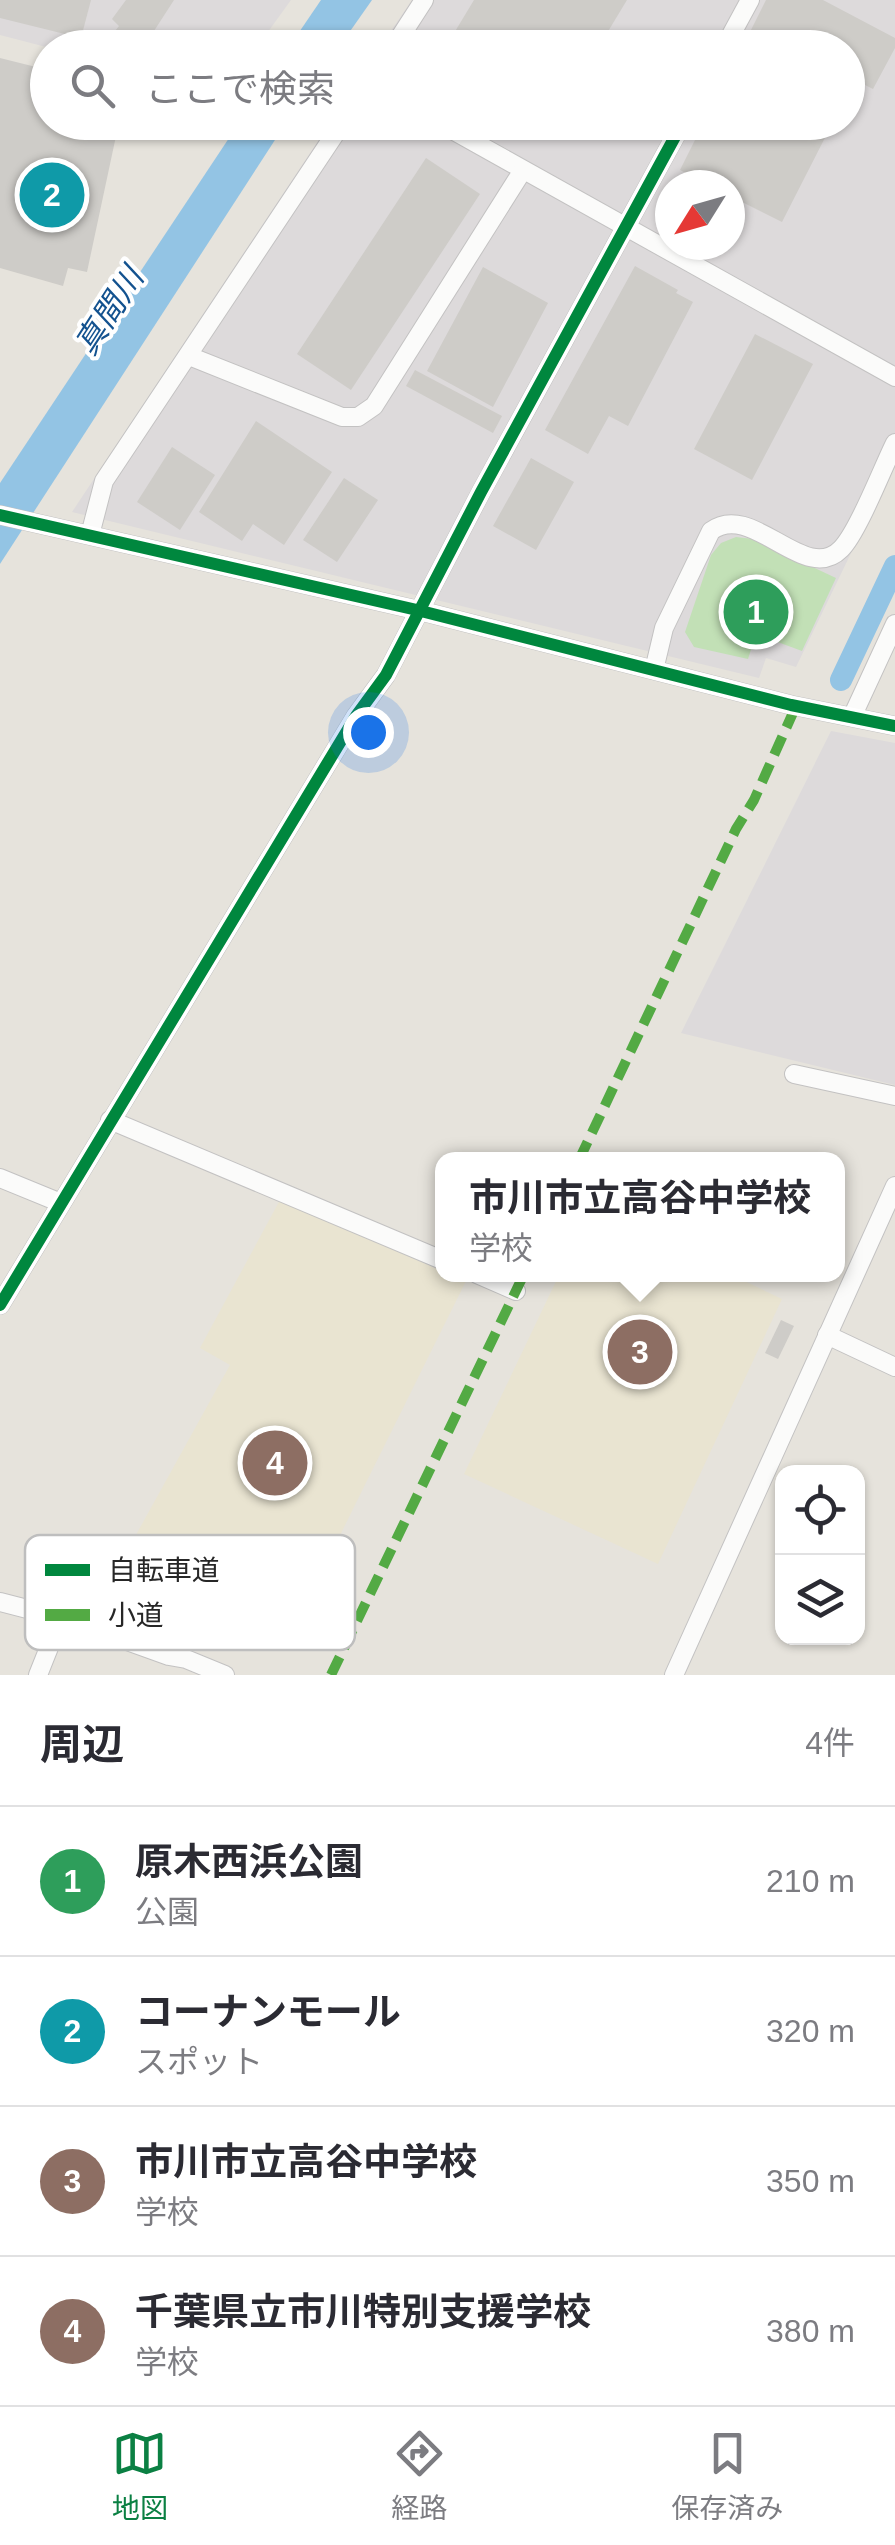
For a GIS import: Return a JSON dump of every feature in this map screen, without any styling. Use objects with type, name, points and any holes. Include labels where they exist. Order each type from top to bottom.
[{"type":"street","points":[[405,30],[424,0]]},
{"type":"street","points":[[734,30],[750,0]]},
{"type":"street","points":[[90,535],[100,487],[332,140]]},
{"type":"street","points":[[470,140],[895,376]]},
{"type":"street","points":[[0,1305],[356,716],[386,675],[673,140]]},
{"type":"street","points":[[189,356],[342,418],[364,414],[374,406],[523,170]]},
{"type":"street","points":[[654,670],[664,628],[711,531],[720,524],[737,523],[806,556],[826,558],[835,554],[847,541],[895,442]]},
{"type":"street","points":[[0,515],[418,610],[895,726]]},
{"type":"street","points":[[852,717],[895,624]]},
{"type":"street","points":[[794,1074],[895,1096]]},
{"type":"street","points":[[110,1120],[435,1257]]},
{"type":"street","points":[[0,1178],[62,1203]]},
{"type":"street","points":[[674,1675],[895,1186]]},
{"type":"street","points":[[495,1282],[516,1291]]},
{"type":"street","points":[[827,1335],[895,1367]]},
{"type":"street","points":[[0,1602],[25,1608]]},
{"type":"street","points":[[38,1675],[48,1650]]},
{"type":"street","points":[[152,1650],[186,1658],[225,1675]]},
{"type":"shaded area","points":[[0,0],[291,0],[269,30],[30,30],[30,43],[0,35]]},
{"type":"shaded area","points":[[412,0],[895,0],[895,462],[796,667],[766,658],[759,678],[72,512],[319,140],[865,140],[865,30],[392,30]]},
{"type":"shaded area","points":[[831,731],[895,743],[895,1085],[681,1033]]},
{"type":"shaded area","points":[[280,1200],[435,1268],[435,1282],[466,1282],[340,1535],[136,1535],[230,1365],[200,1348]]},
{"type":"shaded area","points":[[556,1282],[747,1282],[782,1299],[658,1564],[464,1474]]},
{"type":"green space","points":[[736,537],[753,539],[836,578],[802,651],[756,634],[748,659],[694,647],[685,632],[711,555],[721,543]]},
{"type":"water","points":[[321,0],[372,0],[351,30],[301,30]]},
{"type":"water","points":[[228,140],[275,140],[0,564],[0,483]]},
{"type":"building","points":[[0,0],[91,0],[83,30],[49,30],[0,18]]},
{"type":"building","points":[[126,0],[174,0],[155,30],[116,30],[119,26],[112,19]]},
{"type":"building","points":[[474,0],[627,0],[609,30],[456,30]]},
{"type":"building","points":[[766,0],[823,0],[895,38],[895,48],[873,89],[865,85],[865,30],[751,30]]},
{"type":"building","points":[[0,58],[30,66],[30,140],[115,140],[87,272],[68,268],[63,286],[0,268]]},
{"type":"building","points":[[695,140],[824,140],[782,222],[745,204],[745,170],[680,170]]},
{"type":"building","points":[[426,158],[480,194],[351,390],[297,354]]},
{"type":"building","points":[[635,266],[693,302],[628,426],[609,416],[588,454],[545,430]]},
{"type":"building","points":[[483,267],[548,303],[493,407],[427,371]]},
{"type":"building","points":[[755,334],[813,364],[752,480],[694,449]]},
{"type":"building","points":[[415,370],[502,416],[493,433],[406,386]]},
{"type":"building","points":[[256,421],[332,472],[284,545],[253,524],[242,541],[199,512]]},
{"type":"building","points":[[172,447],[215,475],[180,530],[137,502]]},
{"type":"building","points":[[531,458],[574,482],[536,550],[493,526]]},
{"type":"building","points":[[344,478],[378,500],[337,562],[303,540]]},
{"type":"building","points":[[781,1320],[794,1326],[778,1359],[765,1353]]},
{"type":"waterway","points":[[841,680],[895,566]]},
{"type":"marked path","points":[[583,1152],[796,706]]},
{"type":"marked path","points":[[355,1625],[520,1282]]},
{"type":"marked path","points":[[331,1675],[343,1650]]},
{"type":"cycle path","points":[[0,1305],[356,716],[386,675],[673,140]]},
{"type":"cycle path","points":[[0,515],[417,610],[791,705],[895,726]]},
{"type":"place","name":"コーナンモール","points":[[52,195]]},
{"type":"place","name":"原木西浜公園","points":[[756,612]]},
{"type":"place","name":"市川市立高谷中学校","points":[[640,1352]]},
{"type":"place","name":"千葉県立市川特別支援学校","points":[[275,1463]]},
{"type":"water label","name":"真間川","points":[[109,311]]}]
